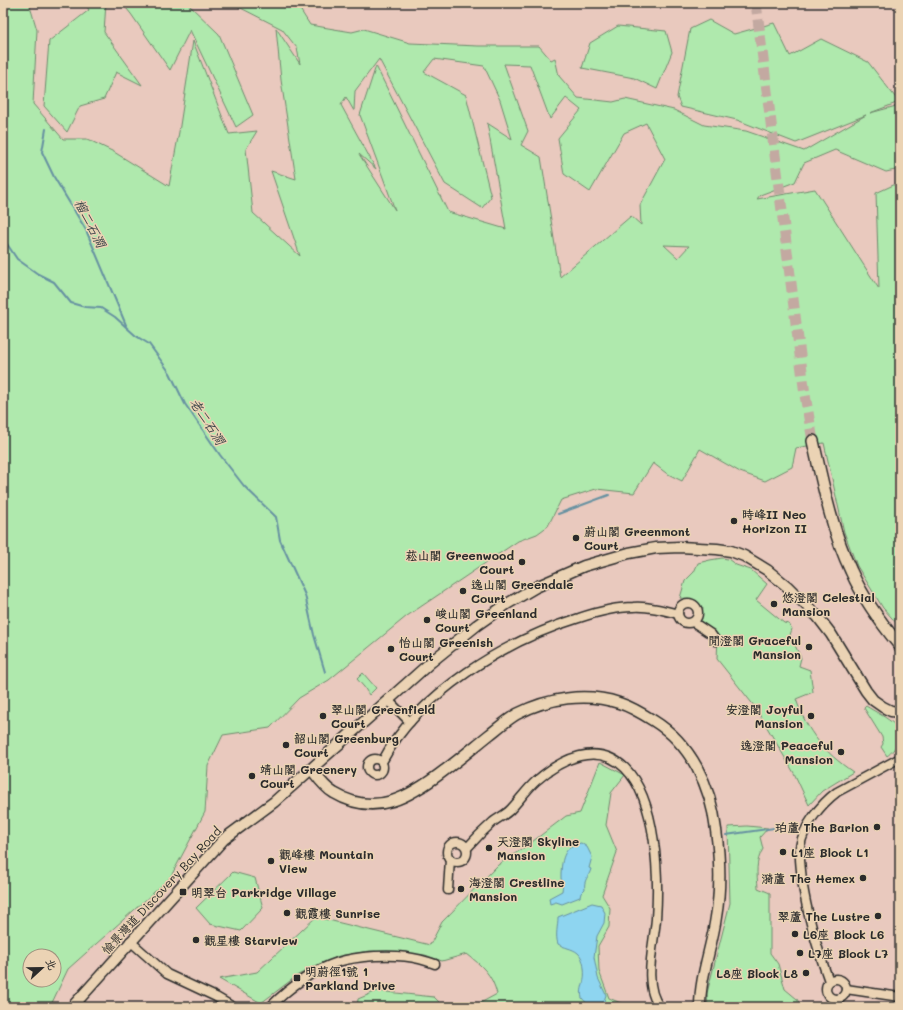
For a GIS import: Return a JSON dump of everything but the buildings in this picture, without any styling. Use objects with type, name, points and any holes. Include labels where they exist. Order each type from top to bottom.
[{"type":"main road","points":[[813,441],[836,534],[845,559],[867,601],[900,646]]},
{"type":"street","name":"愉景灣道 Discovery Bay Road","points":[[72,1007],[130,941],[224,839],[260,814],[312,770],[431,662],[477,625],[507,604],[536,587],[584,566],[629,553],[656,548],[680,547],[730,551],[744,556],[772,574],[804,601],[831,634],[873,700],[883,707],[896,711],[900,718]]},
{"type":"street","points":[[693,622],[698,613],[693,604],[687,603],[681,605],[678,614],[681,620],[687,623],[693,622],[711,634],[716,641]]},
{"type":"street","points":[[382,762],[391,746],[410,722],[443,692],[479,665],[505,649],[543,631],[588,615],[618,608],[648,607],[678,614]]},
{"type":"street","points":[[312,770],[332,792],[352,802],[365,805],[378,804],[399,800],[413,793],[452,765],[507,721],[532,707],[556,700],[590,698],[619,703],[640,712],[666,728],[688,752],[707,790],[714,815],[720,873],[719,892],[716,917],[702,982],[700,1007]]},
{"type":"street","points":[[388,700],[410,722]]},
{"type":"street","points":[[467,848],[494,822],[510,810],[535,781],[562,762],[583,754],[593,754],[613,760],[622,766],[630,773],[637,785],[652,832],[656,864],[657,900],[652,953],[651,988],[655,1000],[660,1007]]},
{"type":"street","points":[[829,981],[805,901],[800,864],[800,846],[804,834],[815,814],[828,799],[837,792],[900,758]]},
{"type":"street","points":[[448,890],[450,859],[447,850],[450,844],[456,841],[462,843],[467,848],[468,854],[462,861],[456,862],[450,859]]},
{"type":"street","points":[[130,941],[167,974],[212,995],[233,1007]]},
{"type":"street","points":[[270,1007],[283,994],[315,972],[338,962],[353,958],[392,955],[406,956],[435,964]]},
{"type":"street","points":[[834,979],[844,982],[846,992],[838,1003],[826,992],[826,986],[829,981],[834,979]]},
{"type":"street","points":[[846,989],[900,996]]},
{"type":"green space","points":[[3,3],[29,3],[37,30],[33,104],[63,139],[87,139],[114,152],[169,186],[193,41],[229,134],[257,131],[246,149],[253,213],[300,256],[271,171],[296,179],[281,80],[276,28],[300,64],[297,48],[282,29],[231,3],[296,3],[310,25],[352,32],[364,29],[410,43],[478,46],[539,46],[551,60],[555,58],[559,76],[578,98],[613,102],[625,99],[674,110],[704,125],[746,131],[804,151],[866,115],[796,143],[737,120],[681,107],[677,97],[690,29],[709,20],[734,34],[774,23],[790,56],[821,39],[868,62],[899,102],[870,113],[900,105],[900,169],[886,172],[835,150],[804,163],[795,182],[760,195],[757,199],[815,189],[879,289],[876,193],[900,182],[900,627],[883,608],[857,566],[844,532],[824,443],[796,448],[792,467],[765,481],[740,472],[700,449],[682,481],[666,473],[653,463],[634,493],[596,489],[561,500],[548,526],[537,534],[518,541],[407,616],[329,680],[299,698],[270,728],[223,735],[208,766],[205,812],[170,878],[68,969],[62,982],[62,948],[22,948],[22,988],[59,988],[50,1007],[3,1007]],"holes":[[[379,59],[445,184],[482,208],[491,197],[466,95],[424,72],[434,59],[484,66],[500,100],[512,139],[487,123],[506,229],[448,212],[376,66],[360,115],[395,210],[359,154],[376,169],[341,105],[346,97],[354,111],[355,91]],[[504,64],[530,65],[550,119],[566,98],[581,110],[558,138],[564,174],[590,192],[624,133],[646,123],[665,159],[640,205],[641,225],[631,216],[560,277],[541,157],[521,145],[528,131]],[[664,245],[689,246],[678,258]]]},
{"type":"green space","points":[[85,3],[106,3],[104,32],[142,85],[116,72],[104,99],[80,106],[67,132],[44,106],[49,41],[89,10]]},
{"type":"green space","points":[[122,3],[187,3],[219,34],[253,115],[236,127],[190,30],[170,70]]},
{"type":"green space","points":[[618,26],[666,31],[672,52],[657,89],[634,78],[582,68],[590,43]]},
{"type":"green space","points":[[722,558],[728,559],[736,565],[751,570],[767,584],[756,600],[784,623],[789,624],[792,629],[790,635],[801,658],[799,666],[810,670],[813,692],[796,699],[805,722],[825,749],[853,772],[822,791],[809,805],[794,773],[755,707],[717,659],[718,637],[700,620],[703,608],[691,599],[680,598],[685,581],[694,572],[698,563]]},
{"type":"green space","points":[[363,673],[376,688],[369,695],[357,679]]},
{"type":"green space","points":[[866,706],[889,720],[897,729],[898,738],[896,746],[887,756],[881,747],[883,744],[882,737],[864,708]]},
{"type":"green space","points":[[600,762],[625,775],[611,793],[606,825],[617,852],[602,895],[610,908],[609,927],[598,946],[599,971],[609,998],[623,1004],[624,1007],[473,1007],[497,994],[495,987],[486,971],[467,954],[442,961],[425,955],[370,951],[339,956],[298,975],[261,1003],[219,979],[257,972],[316,917],[430,945],[442,922],[498,865],[528,845],[566,816],[580,813]]},
{"type":"green space","points":[[747,826],[768,828],[760,837],[763,849],[758,863],[758,888],[770,893],[770,953],[778,964],[785,989],[797,999],[801,1007],[708,1007],[707,993],[730,903],[728,827]]},
{"type":"green space","points":[[233,872],[255,878],[263,908],[241,931],[210,924],[196,908]]},
{"type":"green space","points":[[377,991],[434,997],[441,1004],[447,1007],[357,1007],[358,999]]},
{"type":"water","points":[[581,843],[587,847],[592,857],[589,868],[591,869],[585,881],[585,889],[581,893],[580,897],[562,904],[556,902],[550,904],[549,898],[562,891],[561,872],[564,855],[570,847]]},
{"type":"water","points":[[592,903],[601,905],[605,913],[604,923],[597,936],[594,957],[598,978],[606,995],[603,1004],[600,1007],[591,1007],[582,998],[581,991],[584,979],[584,965],[582,958],[576,951],[558,944],[557,937],[558,917]]},
{"type":"waterway","name":"榴二石澗","points":[[46,129],[42,152],[54,177],[86,230],[126,325]]},
{"type":"waterway","name":"老二石澗","points":[[3,238],[17,259],[38,274],[54,282],[71,303],[85,307],[101,308],[115,317],[136,336],[149,344],[170,373],[185,404],[220,455],[244,486],[276,517],[280,540],[305,595],[314,635],[325,672]]},
{"type":"waterway","points":[[558,514],[609,495]]},
{"type":"waterway","points":[[726,835],[781,827]]},
{"type":"tunnel","points":[[756,3],[805,395],[813,441]]},
{"type":"place","name":"時峰II Neo Horizon II","points":[[734,521]]},
{"type":"place","name":"蔚山閣 Greenmont Court","points":[[576,538]]},
{"type":"place","name":"菘山閣 Greenwood Court","points":[[522,562]]},
{"type":"place","name":"逸山閣 Greendale Court","points":[[463,591]]},
{"type":"place","name":"悠澄閣 Celestial Mansion","points":[[774,604]]},
{"type":"place","name":"峻山閣 Greenland Court","points":[[427,620]]},
{"type":"place","name":"閒澄閣 Graceful Mansion","points":[[809,647]]},
{"type":"place","name":"怡山閣 Greenish Court","points":[[391,649]]},
{"type":"place","name":"翠山閣 Greenfield Court","points":[[323,716]]},
{"type":"place","name":"安澄閣 Joyful Mansion","points":[[811,716]]},
{"type":"place","name":"韶山閣 Greenburg Court","points":[[286,745]]},
{"type":"place","name":"逸澄閣 Peaceful Mansion","points":[[841,752]]},
{"type":"place","name":"靖山閣 Greenery Court","points":[[252,776]]},
{"type":"place","name":"珀蘆 The Barion","points":[[877,827]]},
{"type":"place","name":"天澄閣 Skyline Mansion","points":[[489,848]]},
{"type":"place","name":"L1座 Block L1","points":[[783,852]]},
{"type":"place","name":"觀峰樓 Mountain View","points":[[271,861]]},
{"type":"place","name":"漪蘆 The Hemex","points":[[863,878]]},
{"type":"place","name":"海澄閣 Crestline Mansion","points":[[461,889]]},
{"type":"place","name":"明翠台 Parkridge Village","points":[[183,892]]},
{"type":"place","name":"觀霞樓 Sunrise","points":[[287,913]]},
{"type":"place","name":"翠蘆 The Lustre","points":[[878,916]]},
{"type":"place","name":"L6座 Block L6","points":[[795,934]]},
{"type":"place","name":"觀星樓 Starview","points":[[196,940]]},
{"type":"place","name":"L7座 Block L7","points":[[800,953]]},
{"type":"place","name":"L8座 Block L8","points":[[806,973]]},
{"type":"place","name":"明蔚徑1號 1 Parkland Drive","points":[[297,978]]}]
